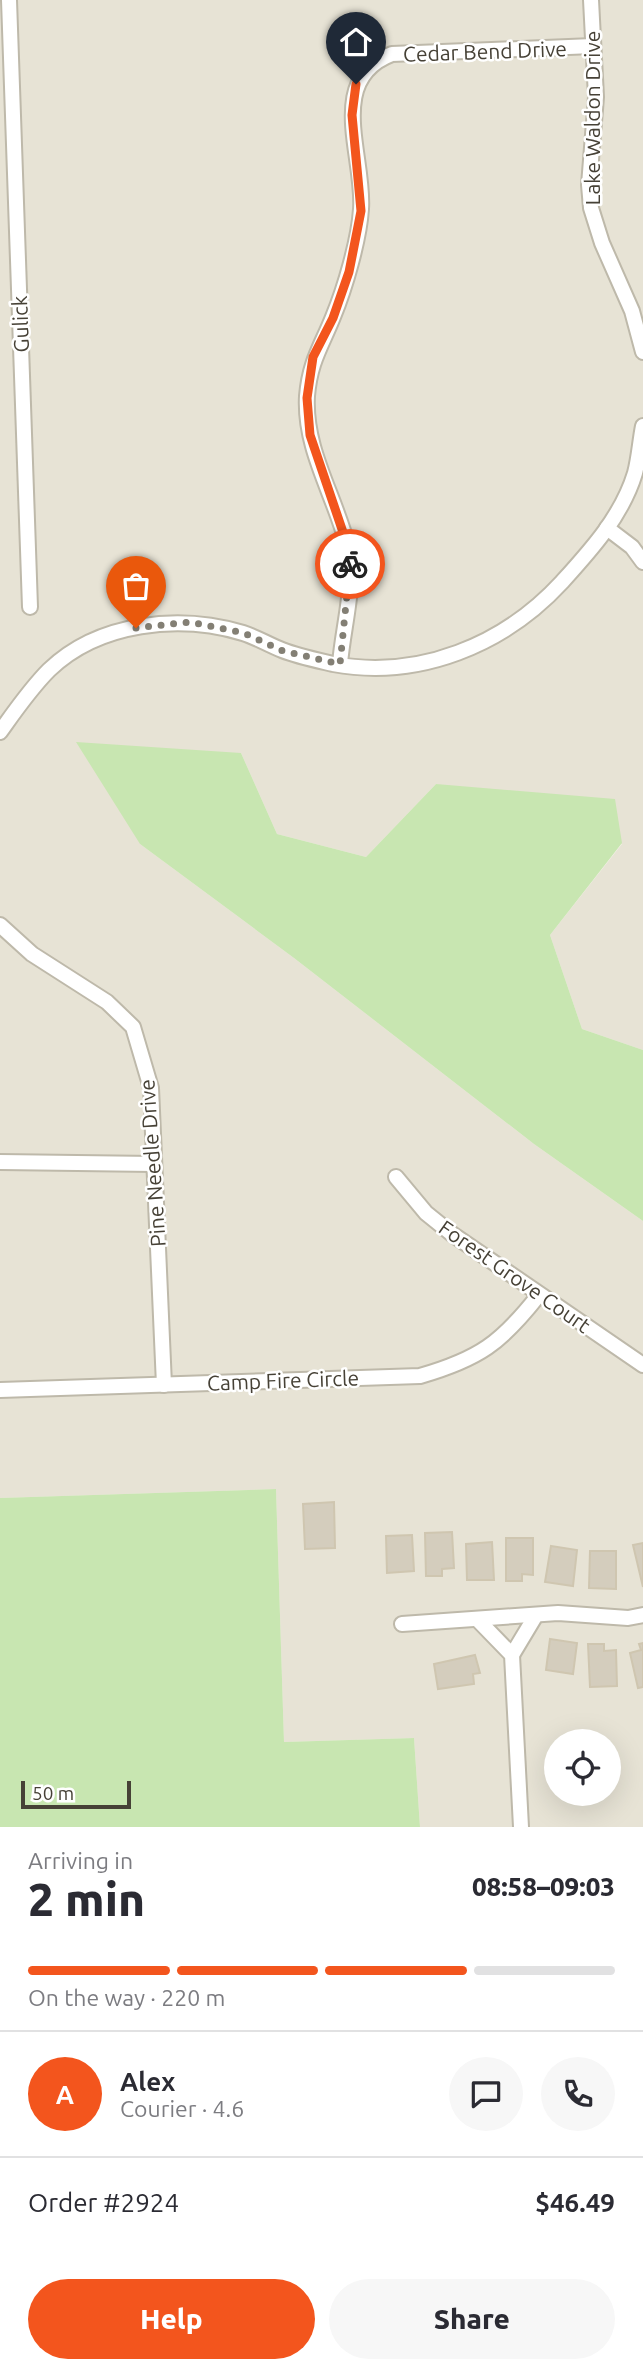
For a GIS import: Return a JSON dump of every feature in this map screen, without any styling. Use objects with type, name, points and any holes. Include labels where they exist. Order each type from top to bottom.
[{"type":"street","name":"Gulick","points":[[9,0],[30,607]]},
{"type":"street","name":"Lake Waldon Drive","points":[[591,0],[596,97],[589,184],[591,208],[601,243],[632,311],[643,352]]},
{"type":"street","name":"Cedar Bend Drive","points":[[340,664],[350,568],[347,544],[310,435],[307,398],[313,357],[333,318],[349,272],[361,211],[352,115],[356,84],[373,61],[392,54],[593,46]]},
{"type":"street","points":[[0,733],[20,703],[50,668],[90,642],[120,631],[153,624],[190,622],[244,633],[283,651],[340,664],[397,667],[428,663],[487,640],[543,602],[614,520],[635,473],[643,426]]},
{"type":"street","points":[[607,528],[632,547],[643,562]]},
{"type":"street","name":"Pine Needle Drive","points":[[0,925],[33,954],[107,1002],[133,1027],[151,1088],[164,1385]]},
{"type":"street","points":[[0,1163],[154,1164]]},
{"type":"street","name":"Forest Grove Court","points":[[396,1177],[426,1213],[538,1296],[643,1365]]},
{"type":"street","name":"Camp Fire Circle","points":[[0,1390],[420,1376],[461,1364],[497,1342],[538,1296]]},
{"type":"street","points":[[402,1624],[558,1613],[628,1618],[643,1615]]},
{"type":"street","points":[[521,1827],[512,1655],[536,1615]]},
{"type":"street","points":[[478,1620],[512,1655]]},
{"type":"shaded area","points":[[0,0],[643,0],[643,1050],[582,1029],[550,935],[622,844],[436,784],[366,857],[277,834],[241,753],[140,844],[294,958],[534,1144],[643,1221],[643,1827],[420,1827],[414,1738],[284,1742],[276,1489],[0,1498]]},
{"type":"green space","points":[[76,742],[241,753],[277,834],[366,857],[436,784],[615,799],[622,843],[550,935],[582,1029],[643,1050],[643,1221],[534,1144],[294,958],[140,844]]},
{"type":"green space","points":[[276,1489],[284,1742],[414,1738],[420,1827],[0,1827],[0,1498]]},
{"type":"building","points":[[334,1502],[335,1548],[305,1549],[303,1504]]},
{"type":"building","points":[[452,1532],[454,1568],[442,1569],[442,1576],[426,1576],[425,1533]]},
{"type":"building","points":[[412,1535],[414,1571],[387,1573],[386,1536]]},
{"type":"building","points":[[506,1538],[533,1538],[533,1575],[522,1574],[522,1581],[506,1581]]},
{"type":"building","points":[[492,1542],[494,1580],[467,1580],[466,1544]]},
{"type":"building","points":[[643,1543],[643,1587],[633,1545]]},
{"type":"building","points":[[551,1546],[577,1550],[573,1586],[545,1582]]},
{"type":"building","points":[[590,1551],[616,1551],[616,1589],[589,1588]]},
{"type":"building","points":[[550,1639],[577,1643],[573,1674],[546,1670]]},
{"type":"building","points":[[643,1643],[643,1687],[638,1688],[630,1653],[641,1650],[639,1644]]},
{"type":"building","points":[[588,1644],[604,1644],[604,1651],[616,1650],[617,1686],[590,1687]]},
{"type":"building","points":[[475,1655],[480,1673],[473,1674],[474,1684],[438,1689],[434,1664]]},
{"type":"way so far","points":[[136,628],[190,622],[244,633],[283,651],[340,664],[350,564]]},
{"type":"route","points":[[350,564],[347,544],[310,435],[307,398],[313,357],[333,318],[349,272],[361,211],[361,181],[352,115],[356,84]]}]
